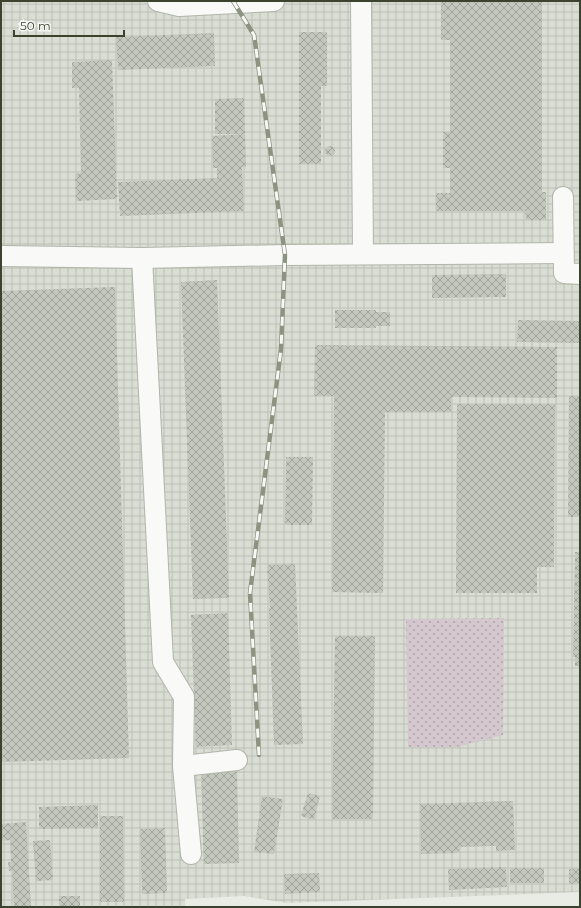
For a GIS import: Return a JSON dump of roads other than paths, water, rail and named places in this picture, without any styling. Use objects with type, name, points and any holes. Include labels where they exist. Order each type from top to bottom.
[{"type":"lane","points":[[158,1],[179,6],[274,1]]},
{"type":"lane","points":[[361,1],[363,254]]},
{"type":"lane","points":[[563,197],[564,273],[580,274]]},
{"type":"lane","points":[[1,256],[142,258],[363,254],[563,253]]},
{"type":"lane","points":[[142,258],[163,662],[184,697],[183,766],[191,854]]},
{"type":"lane","points":[[183,766],[237,760]]},
{"type":"railway","points":[[233,1],[254,35],[285,255],[281,349],[250,593],[259,755]]}]
